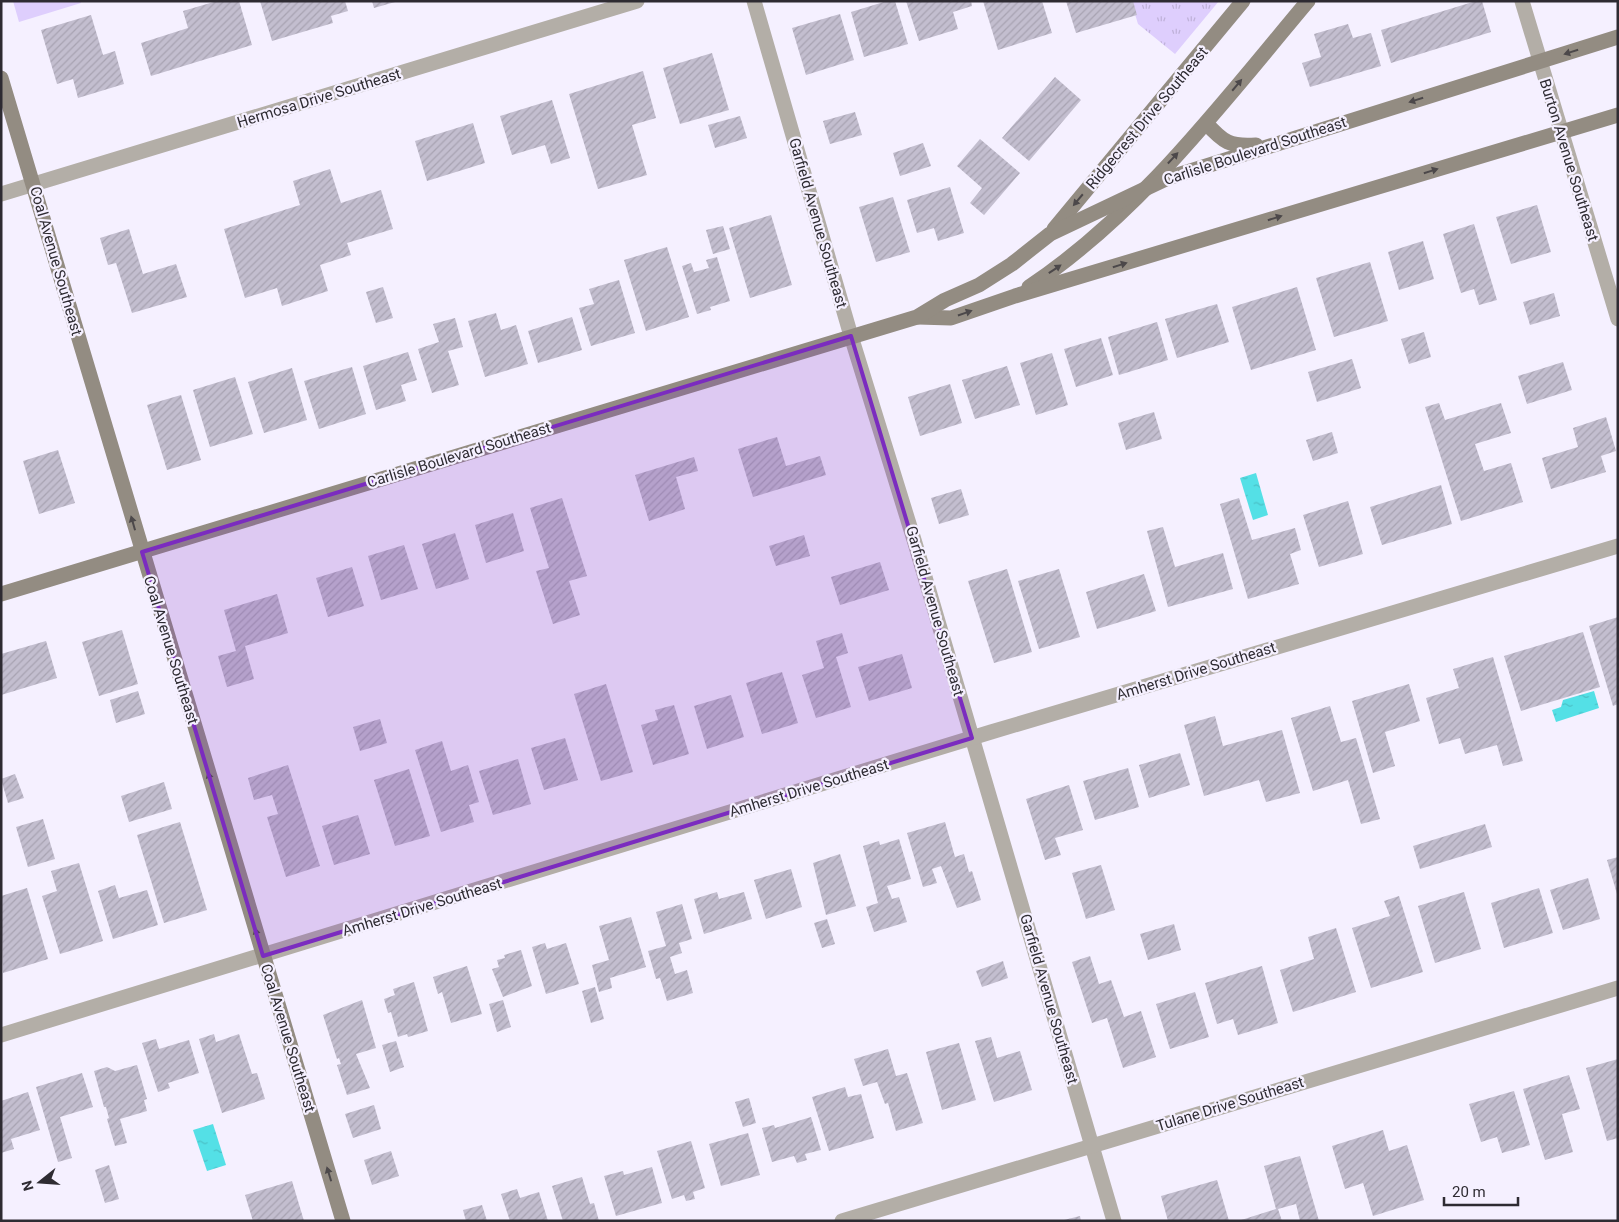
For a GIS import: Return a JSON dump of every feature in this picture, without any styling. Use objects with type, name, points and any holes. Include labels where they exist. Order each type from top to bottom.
[{"type":"street","name":"Hermosa Drive Southeast","points":[[1,194],[637,1]]},
{"type":"street","name":"Garfield Avenue Southeast","points":[[754,1],[851,336],[915,543],[1114,1221]]},
{"type":"street","name":"Ridgecrest Drive Southeast","points":[[1050,234],[1243,1]]},
{"type":"street","points":[[1015,296],[1067,261],[1146,187],[1206,123],[1308,1]]},
{"type":"street","name":"Burton Avenue Southeast","points":[[1522,1],[1618,319]]},
{"type":"street","name":"Carlisle Boulevard Southeast","points":[[917,318],[946,300],[979,285],[1012,264],[1050,234],[1168,178],[1618,37]]},
{"type":"street","name":"Coal Avenue Southeast","points":[[1,78],[343,1221]]},
{"type":"street","name":"Carlisle Boulevard Southeast","points":[[1,594],[851,336],[917,318],[951,318],[1015,296],[1618,114]]},
{"type":"street","points":[[1206,123],[1223,141],[1239,146],[1280,142]]},
{"type":"street","name":"Amherst Drive Southeast","points":[[1,1035],[972,738],[1618,546]]},
{"type":"street","name":"Tulane Drive Southeast","points":[[842,1221],[1618,988]]},
{"type":"highlighted area","points":[[851,336],[972,738],[263,956],[142,552]]},
{"type":"green space","points":[[13,1],[80,1],[81,3],[19,22]]},
{"type":"green space","points":[[1131,1],[1219,1],[1175,54],[1138,24]]},
{"type":"water","points":[[1256,473],[1268,515],[1253,520],[1240,478]]},
{"type":"water","points":[[1594,691],[1599,708],[1556,722],[1552,710],[1561,707],[1563,700]]},
{"type":"water","points":[[213,1124],[226,1165],[207,1171],[193,1130]]},
{"type":"building","points":[[217,1],[239,1],[252,45],[151,76],[141,43],[188,28],[183,11]]},
{"type":"building","points":[[260,1],[345,1],[348,11],[331,16],[333,23],[272,41]]},
{"type":"building","points":[[372,1],[395,1],[395,2],[374,8]]},
{"type":"building","points":[[887,1],[895,1],[908,44],[864,57],[851,12]]},
{"type":"building","points":[[906,1],[971,1],[972,6],[953,12],[958,29],[919,41]]},
{"type":"building","points":[[983,1],[1042,1],[1052,33],[998,50]]},
{"type":"building","points":[[1066,1],[1133,1],[1137,15],[1076,33]]},
{"type":"building","points":[[1476,1],[1482,1],[1491,32],[1391,63],[1381,30]]},
{"type":"building","points":[[840,14],[854,60],[806,75],[792,28]]},
{"type":"building","points":[[91,15],[103,55],[115,51],[124,84],[78,98],[73,79],[57,84],[41,30]]},
{"type":"building","points":[[1348,24],[1353,38],[1371,33],[1381,66],[1310,87],[1302,63],[1321,57],[1314,34]]},
{"type":"building","points":[[712,53],[729,110],[680,124],[663,68]]},
{"type":"building","points":[[643,71],[656,118],[632,125],[647,175],[598,189],[569,94]]},
{"type":"building","points":[[1055,77],[1081,100],[1029,161],[1002,138]]},
{"type":"building","points":[[552,100],[570,158],[551,164],[545,145],[512,155],[500,116]]},
{"type":"building","points":[[855,112],[862,135],[830,144],[823,121]]},
{"type":"building","points":[[740,116],[747,138],[715,148],[708,125]]},
{"type":"building","points":[[473,123],[485,163],[427,181],[415,141]]},
{"type":"building","points":[[980,139],[1020,173],[984,215],[970,203],[982,188],[957,166]]},
{"type":"building","points":[[923,143],[931,166],[900,176],[893,153]]},
{"type":"building","points":[[330,169],[341,203],[381,190],[393,229],[347,243],[351,255],[320,265],[328,291],[282,306],[277,288],[245,298],[224,229],[300,205],[293,181]]},
{"type":"building","points":[[950,187],[964,233],[938,241],[934,228],[917,233],[907,200]]},
{"type":"building","points":[[893,197],[910,252],[876,262],[859,207]]},
{"type":"building","points":[[1537,205],[1551,252],[1511,264],[1496,217]]},
{"type":"building","points":[[771,215],[792,285],[750,298],[729,228]]},
{"type":"building","points":[[1474,224],[1497,300],[1479,305],[1474,289],[1461,293],[1443,234]]},
{"type":"building","points":[[723,226],[730,249],[713,254],[706,230]]},
{"type":"building","points":[[129,229],[143,274],[176,264],[187,297],[132,313],[116,263],[108,265],[100,238]]},
{"type":"building","points":[[1423,241],[1434,279],[1399,290],[1388,252]]},
{"type":"building","points":[[667,247],[689,317],[646,331],[624,260]]},
{"type":"building","points":[[717,257],[730,301],[710,307],[711,310],[697,314],[682,266],[691,263],[694,272],[709,268],[706,260]]},
{"type":"building","points":[[1370,262],[1388,321],[1334,337],[1316,278]]},
{"type":"building","points":[[619,280],[635,333],[591,346],[579,308],[594,304],[589,289]]},
{"type":"building","points":[[383,287],[393,318],[376,323],[366,292]]},
{"type":"building","points":[[1297,287],[1316,350],[1251,370],[1232,307]]},
{"type":"building","points":[[1554,293],[1560,316],[1530,325],[1523,302]]},
{"type":"building","points":[[1217,304],[1229,342],[1177,358],[1165,319]]},
{"type":"building","points":[[496,313],[501,330],[516,325],[528,364],[485,377],[468,321]]},
{"type":"building","points":[[572,317],[582,350],[538,363],[528,331]]},
{"type":"building","points":[[455,318],[463,347],[448,351],[459,385],[432,393],[418,349],[439,342],[433,324]]},
{"type":"building","points":[[1157,322],[1168,360],[1119,375],[1108,337]]},
{"type":"building","points":[[1424,332],[1431,357],[1409,364],[1401,339]]},
{"type":"building","points":[[1101,338],[1113,375],[1076,387],[1064,349]]},
{"type":"building","points":[[408,352],[417,380],[401,385],[406,401],[376,410],[363,366]]},
{"type":"building","points":[[1052,353],[1068,405],[1036,415],[1020,363]]},
{"type":"building","points":[[1352,359],[1361,388],[1317,402],[1308,372]]},
{"type":"building","points":[[1563,362],[1572,390],[1527,404],[1518,376]]},
{"type":"building","points":[[1007,366],[1020,405],[975,419],[962,380]]},
{"type":"building","points":[[352,367],[366,414],[319,429],[304,381]]},
{"type":"building","points":[[292,368],[307,420],[264,433],[248,382]]},
{"type":"building","points":[[235,377],[253,434],[210,447],[193,390]]},
{"type":"building","points":[[950,384],[962,423],[920,436],[908,397]]},
{"type":"building","points":[[181,395],[201,460],[167,470],[147,405]]},
{"type":"building","points":[[1439,403],[1445,420],[1501,403],[1511,433],[1475,444],[1484,471],[1511,463],[1523,502],[1461,521],[1425,407]]},
{"type":"building","points":[[1154,412],[1162,439],[1126,450],[1118,423]]},
{"type":"building","points":[[1606,417],[1616,451],[1601,456],[1606,472],[1551,489],[1542,458],[1578,447],[1573,428]]},
{"type":"building","points":[[1332,432],[1338,453],[1313,461],[1306,440]]},
{"type":"building","points":[[777,437],[786,466],[820,456],[826,475],[753,497],[738,449]]},
{"type":"building","points":[[58,450],[75,503],[39,514],[23,461]]},
{"type":"building","points":[[694,457],[698,471],[676,477],[685,509],[649,521],[635,475]]},
{"type":"building","points":[[1441,485],[1452,524],[1382,545],[1370,507]]},
{"type":"building","points":[[961,489],[969,515],[939,524],[931,498]]},
{"type":"building","points":[[562,498],[587,576],[569,581],[580,615],[553,624],[536,571],[549,568],[530,508]]},
{"type":"building","points":[[1239,498],[1252,540],[1295,528],[1301,550],[1290,554],[1299,584],[1248,599],[1220,504]]},
{"type":"building","points":[[1348,501],[1363,554],[1319,567],[1303,515]]},
{"type":"building","points":[[513,513],[524,551],[486,563],[475,525]]},
{"type":"building","points":[[1163,527],[1175,567],[1223,553],[1233,589],[1168,607],[1147,531]]},
{"type":"building","points":[[455,533],[469,579],[436,589],[422,544]]},
{"type":"building","points":[[804,535],[810,556],[776,566],[769,546]]},
{"type":"building","points":[[404,545],[418,589],[381,600],[368,556]]},
{"type":"building","points":[[880,562],[889,590],[840,605],[831,577]]},
{"type":"building","points":[[352,567],[364,606],[328,617],[316,578]]},
{"type":"building","points":[[1007,569],[1032,652],[994,663],[968,581]]},
{"type":"building","points":[[1059,569],[1080,637],[1039,649],[1018,581]]},
{"type":"building","points":[[1144,574],[1156,611],[1097,629],[1086,592]]},
{"type":"building","points":[[277,594],[288,633],[245,646],[254,679],[227,687],[218,656],[236,651],[224,610]]},
{"type":"building","points":[[1618,617],[1618,704],[1613,706],[1589,626]]},
{"type":"building","points":[[122,630],[138,684],[99,696],[82,642]]},
{"type":"building","points":[[1583,632],[1600,687],[1521,711],[1504,656]]},
{"type":"building","points":[[842,633],[848,653],[836,657],[851,707],[816,718],[802,675],[824,668],[816,641]]},
{"type":"building","points":[[46,641],[57,678],[1,695],[1,654]]},
{"type":"building","points":[[902,654],[912,688],[869,701],[858,667]]},
{"type":"building","points":[[1493,657],[1523,761],[1503,766],[1497,745],[1465,754],[1460,738],[1439,744],[1426,698],[1459,688],[1453,669]]},
{"type":"building","points":[[782,672],[798,723],[762,734],[746,683]]},
{"type":"building","points":[[606,684],[633,772],[601,781],[574,694]]},
{"type":"building","points":[[1409,684],[1420,721],[1385,732],[1395,766],[1373,773],[1352,701]]},
{"type":"building","points":[[138,691],[145,714],[116,723],[110,700]]},
{"type":"building","points":[[731,695],[744,737],[707,749],[694,706]]},
{"type":"building","points":[[674,705],[689,754],[653,765],[641,725],[658,720],[655,710]]},
{"type":"building","points":[[1330,706],[1341,742],[1356,738],[1380,819],[1361,824],[1348,780],[1313,791],[1291,718]]},
{"type":"building","points":[[1215,716],[1223,746],[1282,730],[1300,793],[1266,802],[1259,780],[1204,796],[1184,725]]},
{"type":"building","points":[[380,719],[387,743],[360,751],[353,727]]},
{"type":"building","points":[[565,738],[578,780],[544,790],[531,748]]},
{"type":"building","points":[[442,741],[451,771],[468,765],[479,802],[469,805],[474,822],[441,832],[415,750]]},
{"type":"building","points":[[1180,753],[1190,785],[1149,798],[1139,765]]},
{"type":"building","points":[[518,759],[531,804],[493,815],[479,771]]},
{"type":"building","points":[[288,765],[320,866],[286,877],[267,817],[278,814],[272,795],[254,800],[248,778]]},
{"type":"building","points":[[1128,768],[1139,807],[1095,820],[1083,781]]},
{"type":"building","points":[[409,769],[430,836],[395,846],[374,780]]},
{"type":"building","points":[[15,774],[24,798],[8,803],[1,779]]},
{"type":"building","points":[[164,782],[172,809],[129,822],[121,796]]},
{"type":"building","points":[[1069,785],[1083,830],[1055,838],[1061,855],[1045,860],[1026,799]]},
{"type":"building","points":[[358,815],[370,854],[334,865],[322,826]]},
{"type":"building","points":[[43,819],[55,859],[28,867],[16,827]]},
{"type":"building","points":[[180,822],[207,910],[164,923],[137,835]]},
{"type":"building","points":[[945,822],[955,857],[964,854],[969,872],[972,871],[981,900],[957,908],[941,866],[932,869],[937,883],[923,887],[907,833]]},
{"type":"building","points":[[1485,824],[1492,847],[1420,869],[1413,846]]},
{"type":"building","points":[[899,839],[911,879],[887,886],[892,899],[899,897],[907,922],[874,932],[866,907],[878,903],[863,846],[879,841],[880,845]]},
{"type":"building","points":[[840,854],[856,906],[826,915],[813,863]]},
{"type":"building","points":[[1618,857],[1618,894],[1617,894],[1607,860]]},
{"type":"building","points":[[79,863],[103,941],[60,954],[42,896],[57,891],[51,871]]},
{"type":"building","points":[[1101,865],[1115,910],[1086,919],[1072,873]]},
{"type":"building","points":[[791,869],[802,907],[766,919],[754,880]]},
{"type":"building","points":[[1588,878],[1600,919],[1563,930],[1550,890]]},
{"type":"building","points":[[115,885],[119,898],[147,890],[158,925],[113,939],[98,891]]},
{"type":"building","points":[[27,888],[48,959],[3,973],[1,896]]},
{"type":"building","points":[[1539,888],[1553,933],[1504,948],[1491,903]]},
{"type":"building","points":[[717,892],[719,899],[744,892],[752,919],[704,934],[694,899]]},
{"type":"building","points":[[1464,892],[1481,949],[1435,963],[1418,906]]},
{"type":"building","points":[[1399,896],[1423,972],[1371,988],[1352,928],[1390,916],[1384,901]]},
{"type":"building","points":[[682,904],[692,939],[679,943],[682,953],[670,957],[675,974],[687,970],[693,993],[667,1001],[660,978],[656,979],[648,951],[666,946],[656,912]]},
{"type":"building","points":[[631,917],[646,967],[610,978],[612,988],[599,992],[592,965],[609,960],[599,926]]},
{"type":"building","points":[[827,919],[835,944],[822,948],[814,923]]},
{"type":"building","points":[[1174,924],[1181,950],[1148,960],[1140,934]]},
{"type":"building","points":[[1336,928],[1356,992],[1293,1012],[1280,970],[1314,959],[1308,937]]},
{"type":"building","points":[[545,943],[547,949],[566,943],[579,984],[546,994],[532,947]]},
{"type":"building","points":[[521,950],[532,986],[503,997],[492,969],[499,967],[497,960],[505,958],[504,955]]},
{"type":"building","points":[[1090,956],[1099,984],[1111,980],[1124,1017],[1141,1011],[1156,1057],[1123,1068],[1107,1018],[1092,1023],[1072,962]]},
{"type":"building","points":[[1003,961],[1008,978],[982,987],[976,971]]},
{"type":"building","points":[[467,966],[482,1014],[451,1023],[442,992],[438,994],[433,977]]},
{"type":"building","points":[[1262,966],[1278,1023],[1238,1035],[1233,1019],[1217,1024],[1205,983]]},
{"type":"building","points":[[414,982],[428,1031],[408,1037],[407,1034],[398,1037],[391,1012],[388,1013],[384,999],[395,995],[393,989]]},
{"type":"building","points":[[595,987],[604,1019],[591,1023],[582,991]]},
{"type":"building","points":[[1195,992],[1209,1037],[1170,1049],[1156,1004]]},
{"type":"building","points":[[362,1000],[376,1048],[356,1054],[370,1088],[347,1095],[337,1065],[341,1064],[339,1058],[337,1059],[323,1015]]},
{"type":"building","points":[[503,1000],[511,1027],[497,1032],[489,1004]]},
{"type":"building","points":[[214,1034],[216,1042],[239,1034],[252,1074],[257,1073],[265,1099],[222,1113],[199,1039]]},
{"type":"building","points":[[991,1037],[997,1058],[1020,1051],[1032,1090],[994,1102],[975,1041]]},
{"type":"building","points":[[156,1039],[159,1049],[189,1040],[199,1073],[168,1083],[170,1088],[158,1092],[142,1043]]},
{"type":"building","points":[[396,1041],[404,1067],[390,1072],[382,1045]]},
{"type":"building","points":[[959,1043],[976,1100],[942,1110],[926,1052]]},
{"type":"building","points":[[888,1049],[896,1076],[907,1073],[923,1123],[896,1131],[888,1103],[885,1104],[877,1082],[863,1086],[854,1059]]},
{"type":"building","points":[[1618,1059],[1618,1138],[1607,1141],[1586,1068]]},
{"type":"building","points":[[137,1065],[147,1099],[144,1100],[147,1111],[120,1119],[127,1143],[115,1146],[107,1119],[109,1118],[106,1107],[104,1107],[94,1071],[107,1067],[115,1071]]},
{"type":"building","points":[[82,1073],[93,1107],[60,1117],[72,1158],[58,1162],[36,1087]]},
{"type":"building","points":[[1569,1075],[1580,1109],[1562,1114],[1573,1152],[1545,1160],[1523,1089]]},
{"type":"building","points":[[845,1087],[848,1097],[861,1094],[874,1138],[829,1151],[812,1097]]},
{"type":"building","points":[[1514,1091],[1530,1145],[1502,1153],[1497,1137],[1481,1142],[1469,1104]]},
{"type":"building","points":[[28,1092],[40,1130],[11,1139],[14,1149],[1,1153],[1,1101]]},
{"type":"building","points":[[749,1098],[756,1123],[743,1127],[735,1102]]},
{"type":"building","points":[[374,1105],[381,1129],[353,1138],[345,1114]]},
{"type":"building","points":[[811,1117],[821,1150],[805,1154],[807,1160],[797,1163],[794,1156],[772,1162],[762,1128],[774,1125],[775,1128]]},
{"type":"building","points":[[1383,1130],[1389,1151],[1407,1145],[1424,1200],[1373,1216],[1363,1183],[1345,1189],[1332,1146]]},
{"type":"building","points":[[748,1133],[760,1175],[721,1186],[709,1144]]},
{"type":"building","points":[[691,1141],[705,1188],[693,1192],[695,1199],[686,1201],[684,1195],[672,1199],[657,1151]]},
{"type":"building","points":[[391,1151],[399,1176],[372,1185],[364,1160]]},
{"type":"building","points":[[1300,1156],[1319,1221],[1300,1221],[1296,1204],[1278,1209],[1282,1221],[1238,1221],[1276,1209],[1264,1166]]},
{"type":"building","points":[[109,1165],[119,1199],[105,1203],[95,1170]]},
{"type":"building","points":[[652,1167],[662,1203],[616,1216],[604,1176],[623,1171],[624,1175]]},
{"type":"building","points":[[582,1177],[590,1204],[594,1203],[599,1221],[563,1221],[552,1186]]},
{"type":"building","points":[[1217,1180],[1229,1221],[1168,1221],[1161,1196]]},
{"type":"building","points":[[292,1181],[304,1221],[253,1221],[245,1195]]},
{"type":"building","points":[[517,1189],[520,1198],[539,1192],[548,1221],[510,1221],[501,1194]]},
{"type":"building","points":[[482,1205],[487,1221],[466,1221],[463,1210]]},
{"type":"building","points":[[1080,1216],[1081,1221],[1064,1221],[1064,1220]]}]
